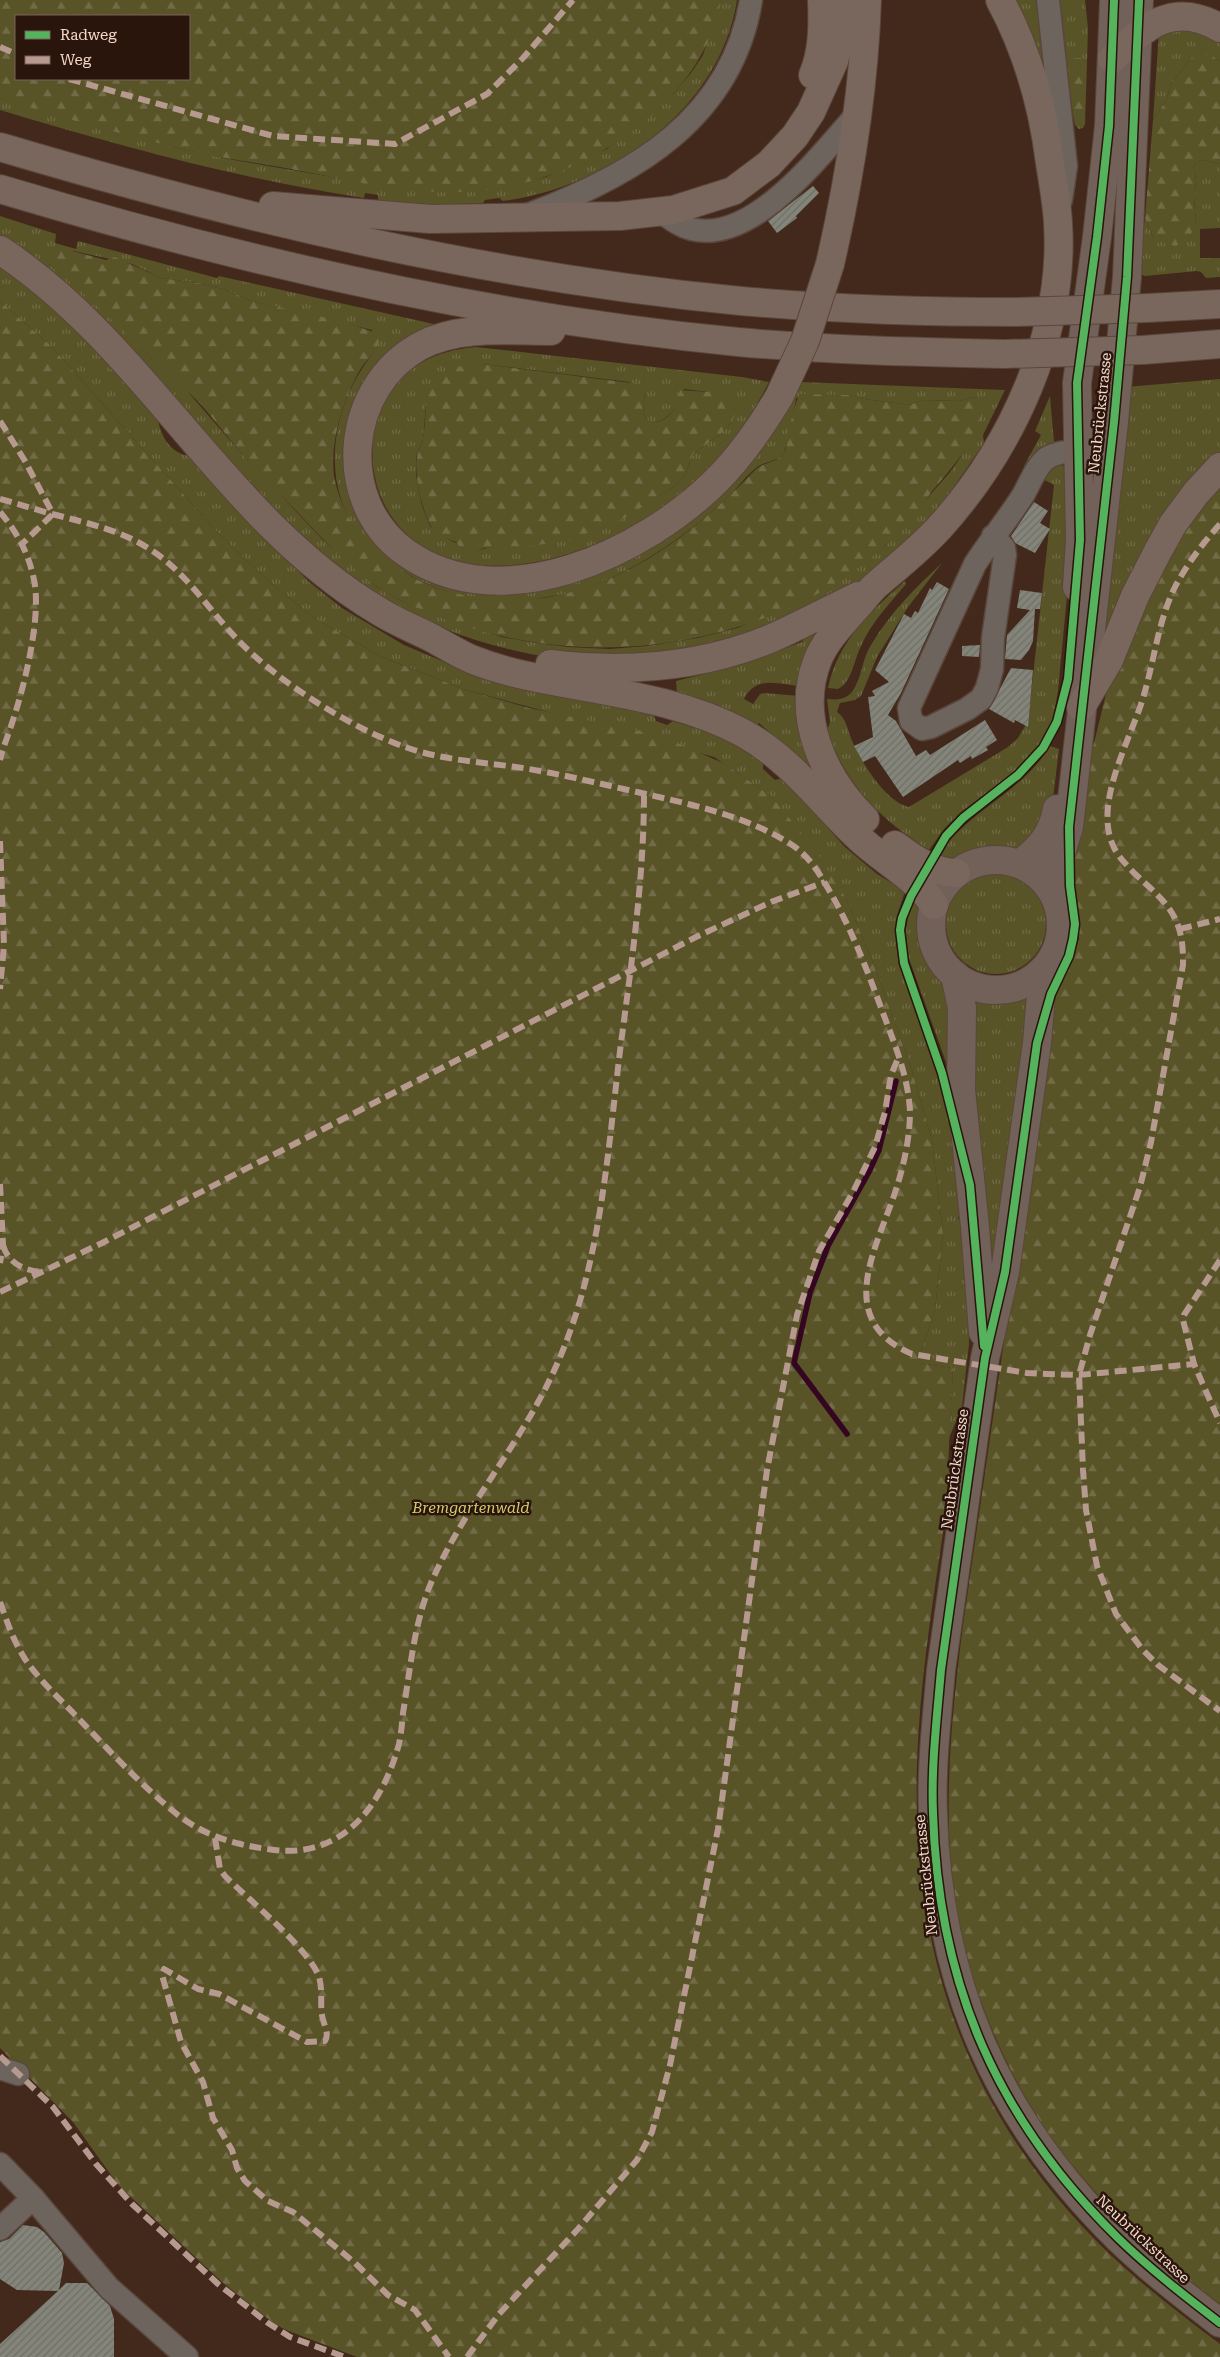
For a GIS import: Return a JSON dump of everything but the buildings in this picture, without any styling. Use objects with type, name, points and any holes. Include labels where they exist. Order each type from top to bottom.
[{"type":"highway","points":[[703,200],[761,156],[785,129],[800,106],[816,69],[823,21],[822,0]]},
{"type":"highway","points":[[184,198],[400,218],[620,216],[661,212],[703,200],[733,191],[751,179],[769,164],[795,136],[811,112],[827,80],[840,42],[850,0]]},
{"type":"highway","points":[[639,331],[471,332],[446,336],[422,345],[402,357],[388,370],[376,386],[365,407],[358,432],[358,472],[362,491],[378,524],[389,538],[412,556],[439,571],[480,580],[506,580],[563,571],[594,561],[633,542],[672,519],[694,502],[739,457],[757,433],[779,397],[805,341],[830,264],[851,165],[867,0]]},
{"type":"highway","points":[[956,873],[946,873],[922,863],[874,828],[845,797],[821,756],[813,733],[810,695],[818,659],[826,643],[873,588],[924,543],[970,491],[996,452],[1023,400],[1040,355],[1049,319],[1055,282],[1058,224],[1048,151],[1038,100],[1016,35],[1000,0]]},
{"type":"highway","points":[[1202,0],[1220,10]]},
{"type":"highway","points":[[1112,59],[1139,33],[1158,20],[1190,16],[1208,21],[1220,28]]},
{"type":"highway","points":[[0,148],[184,198],[393,248],[493,267],[647,290],[839,308],[1016,312],[1220,304]]},
{"type":"highway","points":[[0,189],[174,237],[388,288],[486,307],[639,331],[738,342],[837,349],[1004,354],[1143,350],[1220,344]]},
{"type":"highway","points":[[0,250],[23,265],[70,304],[106,339],[235,487],[299,553],[356,597],[403,625],[472,659],[499,668],[661,702],[694,712],[746,735],[798,774],[857,836],[917,883],[934,905]]},
{"type":"highway","points":[[1081,707],[1109,660],[1135,596],[1162,544],[1196,493],[1220,467]]},
{"type":"highway","points":[[429,637],[535,663],[598,669],[652,667],[705,658],[763,641],[802,624],[873,588]]},
{"type":"main road","name":"Neubrückstrasse","points":[[1020,864],[1045,842],[1053,827],[1057,807],[1079,560],[1076,383],[1101,203],[1109,126],[1114,0]]},
{"type":"main road","name":"Neubrückstrasse","points":[[1054,893],[1055,877],[1068,827],[1114,422],[1127,277],[1139,0]]},
{"type":"main road","points":[[993,859],[1020,864],[1033,871],[1054,893],[1059,906],[1061,934],[1055,954],[1043,971],[1030,981],[1016,987],[1000,990],[984,989],[969,984],[955,975],[944,964],[936,951],[932,936],[931,920],[934,905],[942,888],[956,873],[980,861],[993,859]]},
{"type":"main road","name":"Neubrückstrasse","points":[[1043,971],[1036,1043],[1005,1272],[985,1358],[941,1670],[932,1812],[937,1874],[945,1931],[956,1977],[969,2015],[1005,2095],[1030,2135],[1055,2168],[1119,2239],[1159,2275],[1220,2324]]},
{"type":"main road","name":"Neubrückstrasse","points":[[955,975],[962,1008],[960,1090],[975,1227],[985,1358]]},
{"type":"lane","points":[[521,218],[586,192],[610,180],[653,152],[687,123],[712,94],[727,70],[740,45],[751,0]]},
{"type":"lane","points":[[1048,0],[1066,166],[1058,224]]},
{"type":"lane","points":[[661,212],[676,223],[693,230],[719,229],[740,223],[766,208],[797,181],[857,114]]},
{"type":"lane","points":[[993,536],[1004,548],[1005,555],[994,629],[992,669],[987,688],[981,699],[967,709],[931,727],[922,729],[909,718],[911,702],[975,564],[993,536],[1046,459],[1062,452],[1077,452]]},
{"type":"lane","points":[[0,2164],[33,2198],[109,2288],[187,2357]]},
{"type":"lane","points":[[0,2229],[33,2198]]},
{"type":"green space","points":[[0,0],[721,0],[711,34],[696,64],[675,92],[650,117],[614,144],[594,156],[553,174],[510,186],[463,192],[439,192],[389,187],[189,151],[65,118],[0,98]]},
{"type":"green space","points":[[721,0],[737,0],[726,40],[708,76],[683,109],[653,137],[619,161],[581,179],[543,193],[503,201],[499,198],[485,200],[483,203],[423,205],[378,200],[378,195],[365,193],[364,198],[318,190],[180,160],[0,110],[0,98],[174,147],[234,160],[338,178],[411,188],[439,191],[484,190],[546,177],[607,149],[674,93],[691,73],[703,55]]},
{"type":"green space","points":[[1011,0],[1041,0],[1053,100]]},
{"type":"green space","points":[[1054,0],[1085,0],[1088,28],[1087,63],[1081,58],[1065,69]]},
{"type":"green space","points":[[1171,26],[1220,37],[1220,62],[1213,56],[1191,58],[1171,84],[1166,101],[1153,120],[1159,32]]},
{"type":"green space","points":[[1200,53],[1213,56],[1220,62],[1220,164],[1203,160],[1194,164],[1196,226],[1188,238],[1176,246],[1163,243],[1153,237],[1145,218],[1153,120],[1166,101],[1171,84],[1191,58]]},
{"type":"green space","points":[[1081,58],[1087,63],[1085,124],[1083,128],[1079,129],[1075,125],[1065,69],[1069,61]]},
{"type":"green space","points":[[1203,160],[1220,164],[1220,228],[1200,229],[1200,258],[1220,258],[1220,277],[1206,278],[1201,272],[1197,271],[1145,276],[1138,273],[1145,218],[1153,237],[1196,226],[1194,164]]},
{"type":"green space","points":[[0,216],[56,234],[55,243],[76,249],[78,241],[217,278],[219,276],[438,325],[411,342],[351,479],[447,581],[633,551],[801,382],[1005,390],[983,435],[984,443],[943,503],[911,539],[857,584],[799,617],[682,655],[554,658],[507,649],[462,636],[399,607],[342,573],[281,518],[105,320],[62,282],[0,235]],"holes":[[[74,251],[132,264],[161,278],[199,283],[226,290],[249,300],[372,330],[374,352],[348,395],[340,419],[336,443],[335,468],[339,492],[347,515],[363,539],[392,564],[407,574],[440,589],[475,598],[516,602],[576,592],[621,573],[654,555],[714,510],[757,467],[778,458],[784,453],[796,398],[849,395],[864,399],[910,405],[923,400],[960,401],[975,397],[984,411],[961,456],[951,471],[886,545],[836,582],[804,601],[737,628],[698,638],[647,646],[610,649],[568,647],[502,637],[454,622],[400,600],[377,587],[322,539],[242,454],[181,384],[150,357],[98,304],[49,264]]]},
{"type":"green space","points":[[61,248],[106,260],[115,257],[161,278],[199,283],[226,290],[249,300],[344,322],[380,334],[376,349],[360,370],[354,382],[338,424],[333,467],[339,496],[345,510],[360,533],[390,562],[413,577],[432,586],[453,593],[486,599],[525,600],[563,594],[599,583],[634,567],[667,546],[728,497],[758,467],[778,459],[784,453],[793,412],[800,394],[849,395],[864,399],[910,405],[923,400],[960,401],[975,397],[984,404],[984,411],[975,433],[963,453],[915,515],[887,544],[857,568],[810,598],[751,623],[707,635],[663,643],[618,647],[573,646],[528,641],[483,631],[439,617],[391,595],[356,570],[329,545],[257,470],[184,388],[100,308],[49,264],[48,256],[51,250]]},
{"type":"green space","points":[[0,264],[59,311],[157,415],[163,436],[172,448],[184,455],[192,456],[308,581],[342,608],[404,645],[473,674],[652,710],[656,721],[667,725],[673,721],[694,728],[696,724],[727,737],[763,760],[763,769],[775,780],[783,778],[845,847],[877,874],[905,891],[897,916],[896,942],[899,964],[937,1067],[951,1120],[963,1199],[958,1219],[966,1219],[969,1344],[962,1407],[949,1438],[953,1368],[919,1363],[935,1310],[943,1234],[932,1140],[910,1064],[874,965],[847,900],[771,796],[714,757],[463,689],[380,656],[314,618],[273,585],[219,534],[51,346],[0,301]]},
{"type":"green space","name":"Bremgartenwald","points":[[0,301],[51,346],[219,534],[273,585],[314,618],[380,656],[463,689],[529,708],[658,735],[723,763],[771,796],[816,851],[847,900],[874,965],[910,1064],[932,1140],[943,1234],[935,1310],[922,1350],[920,1363],[953,1368],[948,1466],[951,1477],[926,1656],[917,1764],[917,1828],[923,1889],[933,1949],[949,2006],[971,2061],[998,2114],[1032,2165],[1072,2215],[1106,2250],[1162,2299],[1220,2344],[1220,2357],[357,2357],[286,2330],[272,2322],[222,2282],[119,2186],[73,2122],[0,2048]]},
{"type":"green space","points":[[476,347],[742,377],[769,382],[742,427],[710,468],[684,492],[656,512],[624,531],[588,547],[551,559],[513,565],[476,565],[441,556],[410,537],[393,518],[381,496],[374,473],[372,448],[376,424],[385,401],[399,380],[426,360],[447,352]],"holes":[[[483,364],[629,382],[645,391],[643,414],[650,422],[663,420],[675,407],[684,389],[708,392],[732,422],[722,433],[693,454],[685,475],[675,486],[659,496],[541,543],[490,547],[475,552],[439,535],[430,526],[422,506],[416,475],[416,457],[423,439],[426,406]]]},
{"type":"green space","points":[[483,364],[639,384],[645,391],[643,414],[650,422],[663,420],[671,413],[680,390],[708,392],[711,389],[724,390],[735,400],[737,408],[732,422],[722,433],[693,454],[685,475],[675,486],[623,519],[567,541],[522,547],[484,548],[475,552],[461,549],[456,542],[438,535],[433,529],[424,510],[418,486],[416,464],[423,438],[427,402],[435,382],[445,373],[457,367]]},
{"type":"green space","points":[[1220,379],[1220,457],[1101,658],[1126,387]]},
{"type":"green space","points":[[1050,396],[1054,442],[1045,448],[1029,469],[1024,466],[1041,435],[1035,431]]},
{"type":"green space","points":[[1060,464],[1067,468],[1072,543],[1058,691],[1052,726],[1046,737],[1021,767],[961,812],[944,829],[929,850],[880,813],[855,785],[835,751],[827,731],[830,722],[827,699],[840,699],[852,692],[858,681],[868,650],[878,633],[904,601],[942,563],[908,607],[877,657],[861,696],[855,700],[840,703],[837,712],[843,718],[857,751],[876,781],[892,798],[900,804],[909,807],[1008,747],[1018,738],[1028,721],[1054,485],[1041,478],[1048,468]]},
{"type":"green space","points":[[1220,481],[1220,2304],[1179,2272],[1102,2200],[1047,2132],[1009,2067],[979,1995],[958,1923],[950,1855],[949,1789],[952,1723],[963,1625],[1054,996],[1074,954],[1079,938],[1078,907],[1072,886],[1073,859],[1084,767],[1094,743],[1107,690],[1147,602],[1177,543]]},
{"type":"green space","points":[[905,581],[906,584],[870,629],[847,681],[838,689],[828,688],[839,656],[857,628]]},
{"type":"green space","points":[[831,617],[800,686],[776,683],[761,684],[749,691],[744,699],[753,704],[760,694],[765,693],[799,696],[796,721],[807,738],[820,782],[800,759],[759,723],[758,725],[677,693],[676,681],[739,665],[802,642],[810,630]]},
{"type":"green space","points":[[1050,746],[1059,749],[1051,815],[1019,851],[981,853],[960,861],[938,856],[964,826],[1025,776],[1039,762]]},
{"type":"green space","points":[[996,874],[1006,875],[1024,882],[1038,896],[1045,914],[1045,934],[1038,952],[1024,966],[1006,973],[996,974],[986,973],[968,966],[954,952],[947,934],[946,924],[947,914],[954,896],[968,882],[986,875]]},
{"type":"green space","points":[[915,901],[920,911],[926,953],[947,985],[953,1064],[947,1065],[907,953],[906,928],[909,912]]},
{"type":"green space","points":[[1024,993],[1034,998],[995,1269],[987,1268],[969,1001],[977,995],[994,998]]},
{"type":"waterway","points":[[847,1434],[794,1363],[810,1293],[828,1246],[879,1150],[896,1081]]},
{"type":"marked path","points":[[73,80],[273,136],[395,144],[487,94],[523,58],[573,0]]},
{"type":"marked path","points":[[0,47],[15,54]]},
{"type":"marked path","points":[[0,421],[25,461],[53,514],[22,544]]},
{"type":"marked path","points":[[0,499],[109,530],[145,546],[169,563],[237,639],[273,672],[340,716],[386,740],[435,755],[547,772],[696,806],[754,825],[772,833],[799,850],[820,874],[849,928],[896,1049],[907,1085],[910,1111],[907,1147],[898,1183],[873,1254],[868,1277],[867,1300],[872,1320],[887,1339],[912,1354],[1027,1373],[1079,1375],[1194,1364]]},
{"type":"marked path","points":[[0,512],[12,527],[26,552],[32,570],[36,595],[34,632],[26,672],[17,708],[0,760]]},
{"type":"marked path","points":[[1220,524],[1191,561],[1170,598],[1161,624],[1140,708],[1118,766],[1108,806],[1108,825],[1116,852],[1172,912],[1181,934],[1183,965],[1151,1142],[1140,1187],[1090,1335],[1079,1375],[1086,1510],[1097,1566],[1116,1614],[1142,1649],[1158,1665],[1220,1711]]},
{"type":"marked path","points":[[0,1602],[17,1646],[50,1690],[160,1800],[184,1820],[196,1827],[220,1838],[246,1845],[274,1850],[298,1850],[320,1846],[339,1836],[356,1823],[370,1807],[392,1767],[399,1744],[410,1664],[420,1614],[431,1583],[459,1529],[539,1400],[569,1335],[581,1296],[599,1215],[611,1133],[639,891],[644,794]]},
{"type":"marked path","points":[[0,841],[4,945],[0,989]]},
{"type":"marked path","points":[[0,1292],[104,1242],[698,936],[771,902],[825,882]]},
{"type":"marked path","points":[[1180,929],[1220,919]]},
{"type":"marked path","points":[[467,2357],[499,2314],[578,2229],[637,2160],[652,2132],[670,2065],[718,1829],[767,1470],[797,1315],[819,1251],[853,1192],[875,1147],[885,1112],[891,1075],[899,1056]]},
{"type":"marked path","points":[[0,1184],[3,1244],[0,1263]]},
{"type":"marked path","points":[[3,1245],[12,1261],[22,1267],[41,1272]]},
{"type":"marked path","points":[[1220,1260],[1184,1315],[1183,1320],[1194,1364],[1220,1423]]},
{"type":"marked path","points":[[215,1838],[220,1869],[225,1876],[291,1939],[314,1966],[320,1982],[322,2015],[327,2035],[325,2041],[307,2042],[219,1994],[198,1989],[164,1969],[162,1975],[181,2042],[203,2082],[213,2118],[232,2150],[237,2168],[245,2181],[268,2201],[293,2212],[354,2262],[388,2295],[415,2310],[449,2357]]},
{"type":"marked path","points":[[0,2056],[53,2107],[96,2164],[132,2204],[218,2284],[268,2323],[290,2337],[345,2357]]},
{"type":"cycle path","points":[[984,1346],[970,1185],[942,1073],[904,963],[900,930],[902,918],[911,896],[946,836],[963,818],[1018,775],[1043,748],[1057,722],[1068,679],[1080,540],[1077,383],[1097,237],[1109,126],[1114,0]]},
{"type":"cycle path","points":[[1139,0],[1127,277],[1114,422],[1069,827],[1070,886],[1075,924],[1069,956],[1051,994],[1037,1043],[1005,1272],[985,1358],[941,1670],[934,1759],[933,1813],[937,1875],[947,1935],[962,1991],[982,2045],[1008,2096],[1039,2145],[1076,2193],[1118,2238],[1155,2271],[1220,2323]]}]
